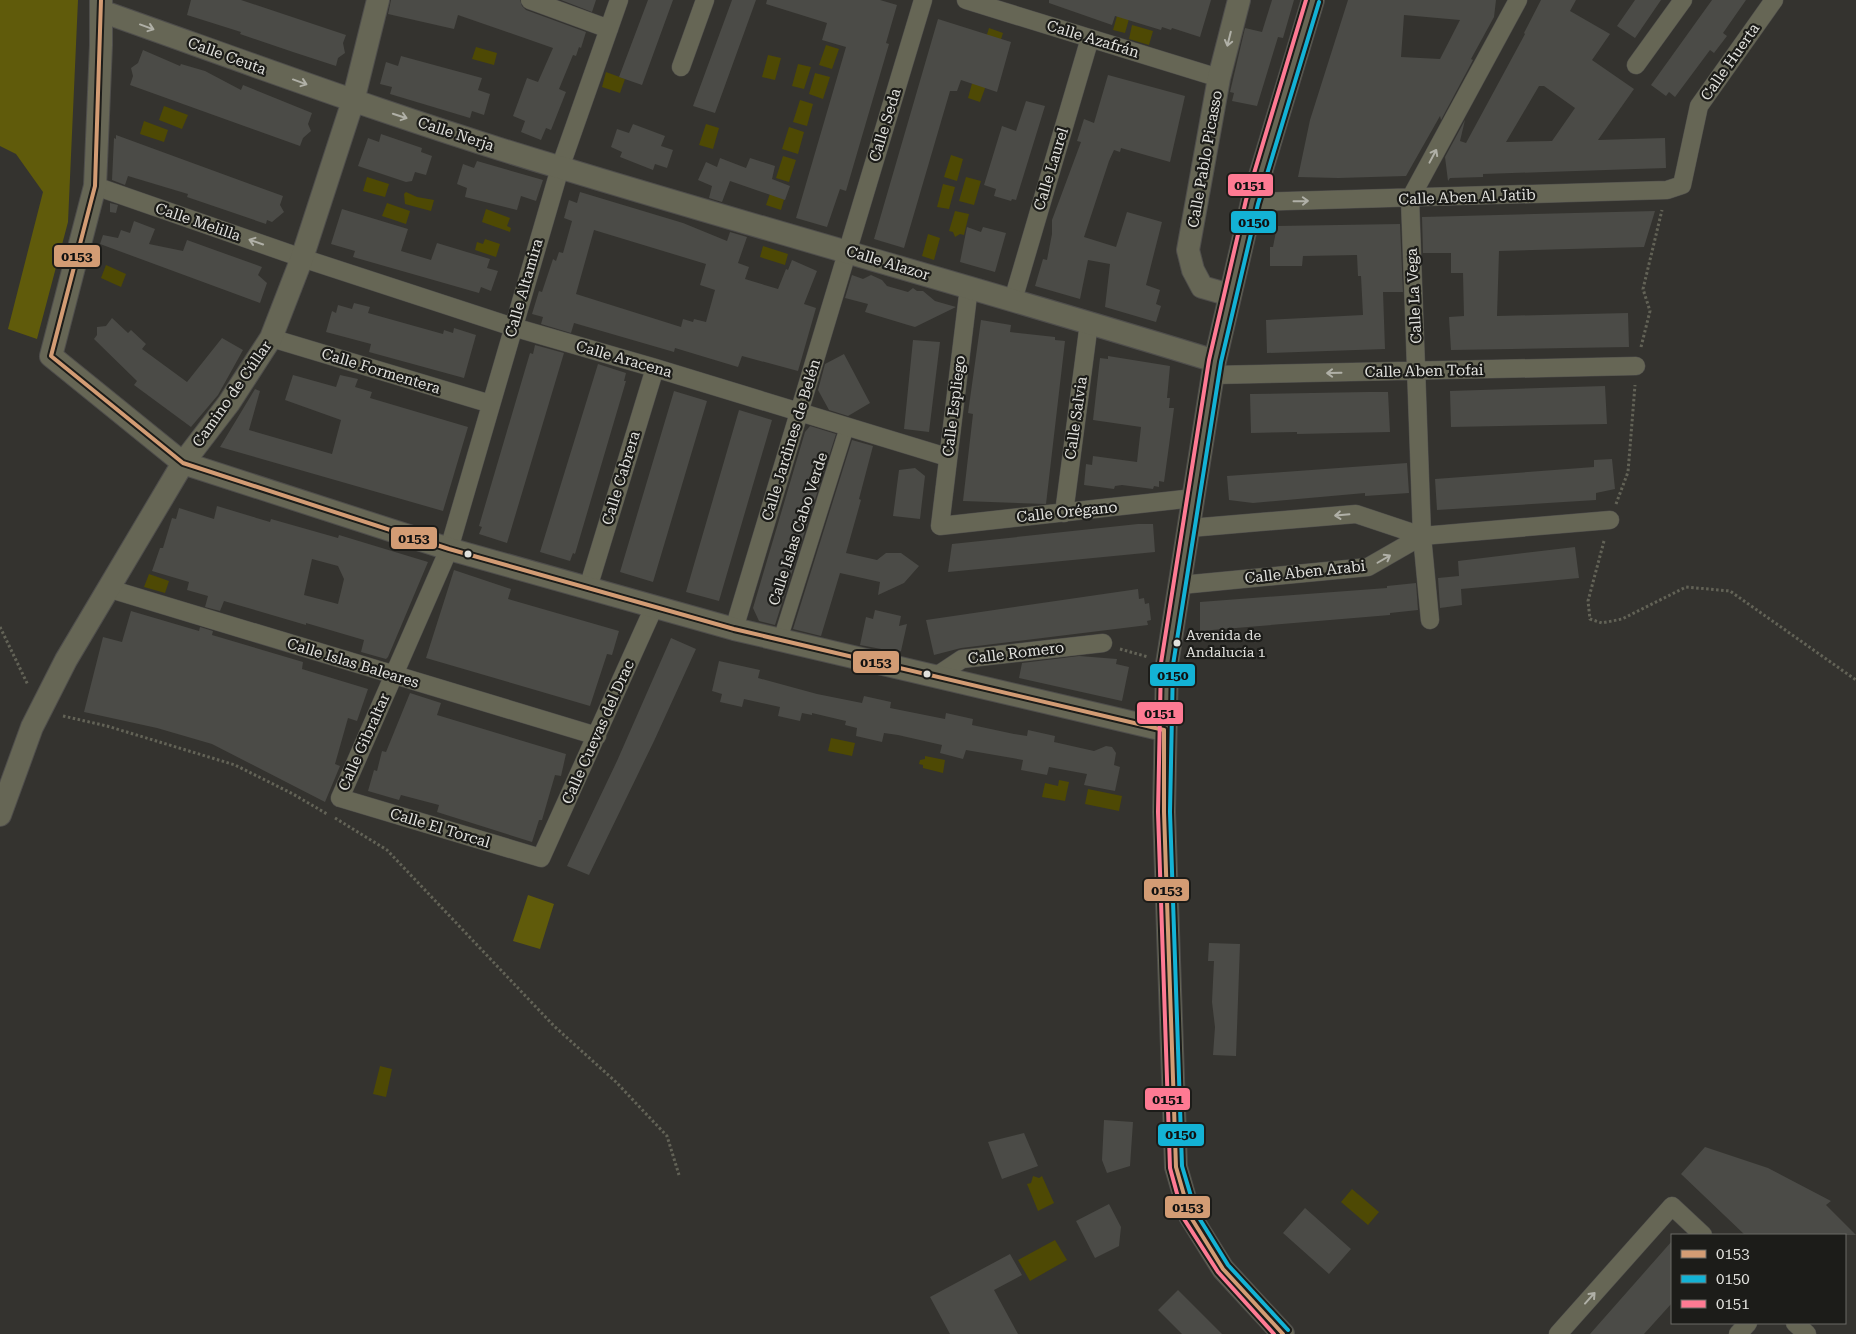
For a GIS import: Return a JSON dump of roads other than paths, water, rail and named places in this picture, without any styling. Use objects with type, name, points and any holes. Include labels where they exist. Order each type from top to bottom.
[{"type":"street","name":"Camino de Cúllar","points":[[0,815],[32,727],[66,660],[110,589],[183,463],[229,403],[271,338],[302,258],[353,101],[378,0]]},
{"type":"street","points":[[530,0],[609,29]]},
{"type":"street","name":"Calle Altamira","points":[[449,549],[560,168],[619,0]]},
{"type":"street","points":[[681,68],[705,0]]},
{"type":"street","name":"Calle Seda","points":[[847,251],[923,0]]},
{"type":"street","name":"Calle Azafrán","points":[[966,0],[1220,78]]},
{"type":"street","name":"Calle Pablo Picasso","points":[[1230,295],[1202,288],[1193,270],[1188,250],[1220,78],[1239,0]]},
{"type":"street","points":[[1284,1334],[1223,1269],[1190,1216],[1176,1167],[1164,812],[1164,730],[1168,664],[1214,368],[1252,202],[1313,0]]},
{"type":"street","points":[[1410,199],[1518,0]]},
{"type":"street","points":[[1636,65],[1683,0]]},
{"type":"street","name":"Calle Huerta","points":[[1674,188],[1699,106],[1774,0]]},
{"type":"street","name":"Calle Ceuta","points":[[101,6],[353,101]]},
{"type":"street","points":[[101,6],[95,186],[51,356],[183,463]]},
{"type":"street","name":"Calle Laurel","points":[[1013,300],[1090,38]]},
{"type":"street","name":"Calle Nerja","points":[[353,101],[560,168]]},
{"type":"street","name":"Calle Alazor","points":[[560,168],[1089,322],[1214,368]]},
{"type":"street","name":"Calle Melilla","points":[[95,186],[302,258]]},
{"type":"street","name":"Calle Aben Al Jatib","points":[[1252,202],[1410,199],[1674,188]]},
{"type":"street","name":"Calle La Vega","points":[[1410,199],[1418,371],[1422,536],[1430,620]]},
{"type":"street","name":"Calle Jardines de Belén","points":[[734,629],[847,251]]},
{"type":"street","name":"Calle Aracena","points":[[302,258],[513,327],[947,457]]},
{"type":"street","name":"Calle Espliego","points":[[940,526],[969,287]]},
{"type":"street","name":"Calle Salvia","points":[[1064,513],[1089,322]]},
{"type":"street","name":"Calle Formentera","points":[[271,338],[491,404]]},
{"type":"street","name":"Calle Aben Tofai","points":[[1214,368],[1418,371],[1636,366]]},
{"type":"street","name":"Calle Cabrera","points":[[588,588],[655,368]]},
{"type":"street","name":"Calle Islas Cabo Verde","points":[[780,640],[848,427]]},
{"type":"street","name":"Calle Romero","points":[[183,463],[449,549],[734,629],[1164,730]]},
{"type":"street","name":"Calle Orégano","points":[[940,526],[1194,498]]},
{"type":"street","name":"Calle Aben Arabi","points":[[1190,528],[1356,514],[1422,536],[1610,520]]},
{"type":"street","name":"Calle Aben Arabi","points":[[1181,585],[1368,567],[1422,536]]},
{"type":"street","name":"Calle Gibraltar","points":[[340,798],[449,549]]},
{"type":"street","name":"Calle Islas Baleares","points":[[110,589],[597,736]]},
{"type":"street","name":"Calle Cuevas del Drac","points":[[541,858],[654,606]]},
{"type":"street","name":"Calle Romero","points":[[935,677],[962,659],[1103,643]]},
{"type":"street","name":"Calle El Torcal","points":[[340,798],[541,858]]},
{"type":"street","points":[[1558,1334],[1672,1206],[1702,1234]]},
{"type":"street","points":[[1738,1334],[1747,1324]]},
{"type":"street","points":[[1796,1324],[1807,1334]]},
{"type":"place","name":"Avenida de Andalucía 1","points":[[1177,643]]}]
